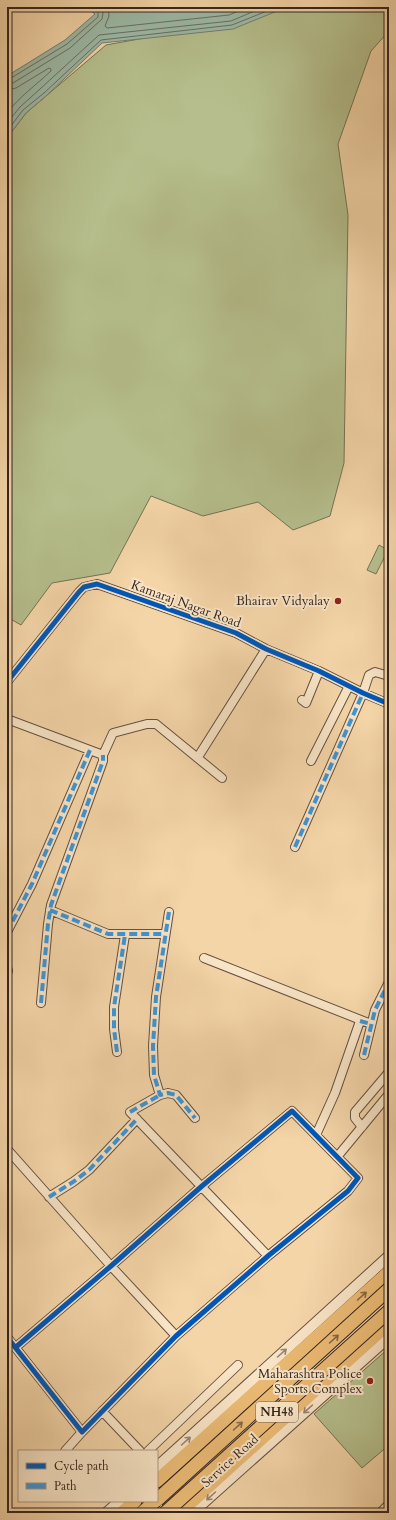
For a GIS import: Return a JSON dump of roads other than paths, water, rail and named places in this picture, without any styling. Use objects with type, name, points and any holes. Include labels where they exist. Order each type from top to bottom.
[{"type":"highway","points":[[159,1473],[389,1272]]},
{"type":"highway","name":"NH48","points":[[158,1498],[389,1289]]},
{"type":"highway","name":"NH48","points":[[165,1513],[389,1311]]},
{"type":"highway","points":[[179,1513],[192,1508],[389,1323]]},
{"type":"highway","points":[[122,1513],[134,1502]]},
{"type":"highway","name":"NH48","points":[[142,1513],[154,1502]]},
{"type":"street","name":"Kamaraj Nagar Road","points":[[7,682],[79,592],[84,587],[97,584],[236,633],[266,649],[319,671],[389,704]]},
{"type":"street","points":[[198,757],[266,649]]},
{"type":"street","points":[[302,700],[306,703],[319,671]]},
{"type":"street","points":[[295,848],[363,693],[369,675],[372,673],[381,673],[389,676]]},
{"type":"street","points":[[312,761],[349,686]]},
{"type":"street","points":[[7,719],[103,755]]},
{"type":"street","points":[[41,1003],[50,910],[103,761],[103,755],[113,733],[152,723],[161,727],[222,778]]},
{"type":"street","points":[[7,932],[32,884],[90,750]]},
{"type":"street","points":[[50,910],[102,933],[125,935],[165,934]]},
{"type":"street","points":[[160,1095],[154,1075],[153,1046],[156,997],[169,912]]},
{"type":"street","points":[[117,1052],[114,1029],[114,1007],[125,935]]},
{"type":"street","points":[[204,958],[346,1014],[360,1021],[371,1024]]},
{"type":"street","points":[[364,1055],[375,1010],[389,982]]},
{"type":"street","points":[[316,1135],[335,1093],[360,1021]]},
{"type":"street","points":[[362,1127],[355,1118],[355,1112],[389,1072]]},
{"type":"street","points":[[195,1118],[176,1095],[168,1093],[160,1095],[130,1112],[268,1256]]},
{"type":"street","points":[[338,1157],[389,1094]]},
{"type":"street","points":[[16,1347],[202,1186],[292,1111],[358,1178],[348,1191],[268,1256],[176,1336],[66,1450]]},
{"type":"street","points":[[49,1197],[89,1170],[137,1119]]},
{"type":"street","points":[[7,1149],[111,1266],[176,1336]]},
{"type":"street","points":[[192,1508],[159,1473],[389,1256]]},
{"type":"street","points":[[7,1337],[82,1432]]},
{"type":"street","name":"Service Road","points":[[192,1508],[389,1337]]},
{"type":"street","points":[[149,1450],[238,1365]]},
{"type":"street","points":[[102,1411],[139,1450]]},
{"type":"street","points":[[106,1513],[119,1502]]},
{"type":"street","points":[[380,1513],[389,1504]]},
{"type":"water","points":[[85,7],[287,7],[233,29],[102,43],[26,113],[7,138],[7,76],[65,40],[95,14]]},
{"type":"place","name":"Bhairav Vidyalay","points":[[338,601]]},
{"type":"place","name":"Maharashtra Police Sports Complex","points":[[370,1381]]}]
